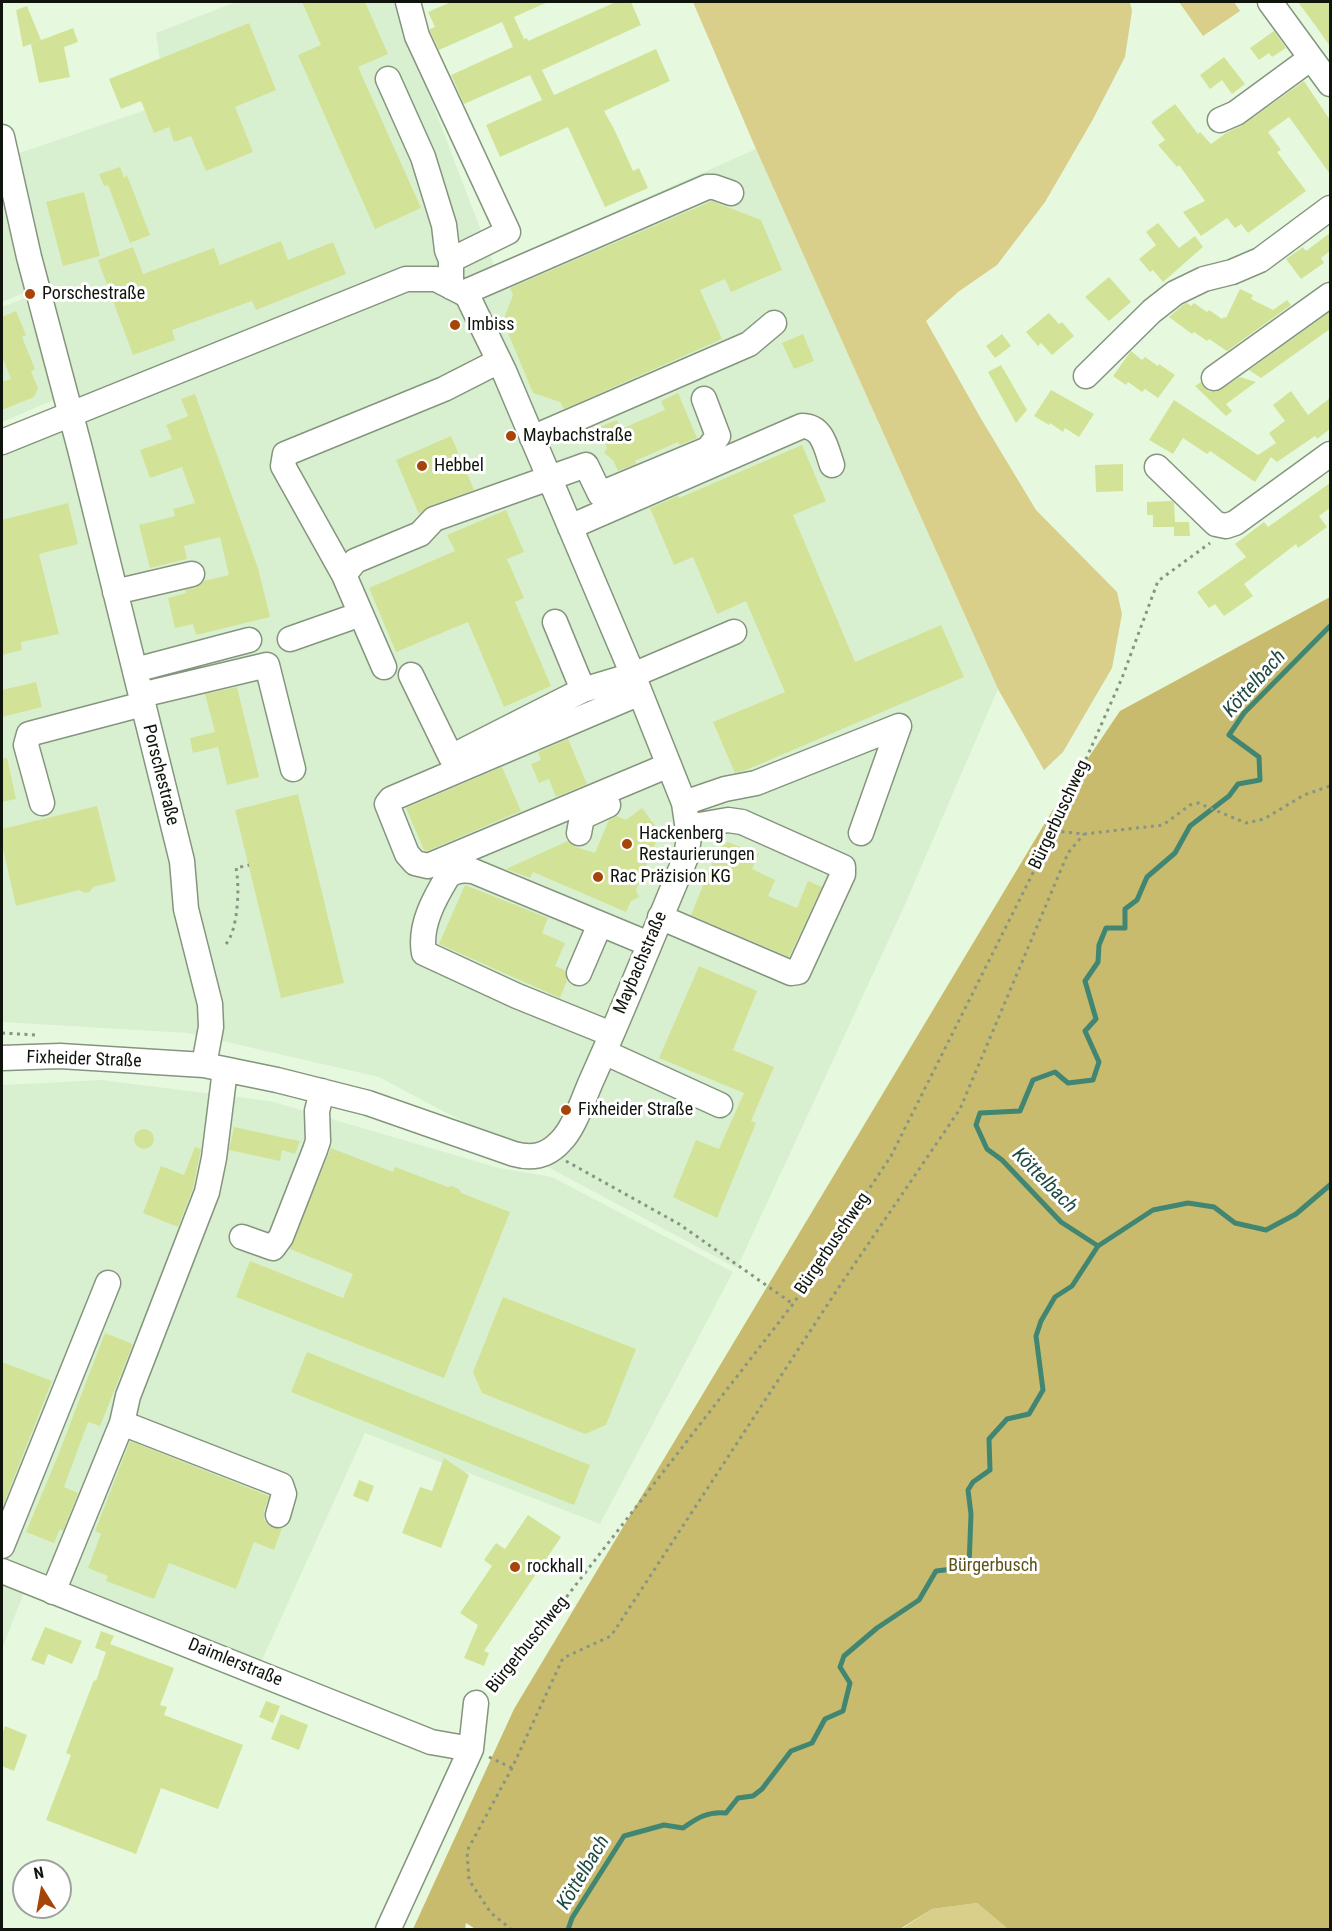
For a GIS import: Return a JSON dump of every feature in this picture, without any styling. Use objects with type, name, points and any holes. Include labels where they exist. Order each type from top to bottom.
[{"type":"street","points":[[408,2],[417,36],[508,232],[451,260]]},
{"type":"street","points":[[1270,2],[1330,84]]},
{"type":"street","points":[[1220,120],[1236,113],[1311,58]]},
{"type":"street","points":[[388,79],[423,157],[444,225],[447,250],[457,290]]},
{"type":"street","name":"Porschestraße","points":[[2,137],[29,257],[71,414],[182,861],[186,909],[210,1004],[215,1067],[214,1158],[207,1192],[128,1396],[122,1423],[53,1592]]},
{"type":"street","points":[[457,290],[707,187],[730,193]]},
{"type":"street","points":[[1086,376],[1152,311],[1175,293],[1204,279],[1232,272],[1260,260],[1330,208]]},
{"type":"street","points":[[2,442],[406,279],[436,279],[457,290]]},
{"type":"street","name":"Maybachstraße","points":[[457,290],[467,295],[499,361],[550,479],[684,803],[688,827],[686,857],[608,1043],[571,1127],[561,1142],[548,1152]]},
{"type":"street","points":[[1214,378],[1330,295]]},
{"type":"street","points":[[532,438],[749,344],[774,323]]},
{"type":"street","points":[[384,667],[344,575],[284,466],[285,454],[444,390],[499,361]]},
{"type":"street","points":[[344,575],[356,561],[420,534],[434,519],[586,465],[600,494],[708,449],[718,435],[704,399]]},
{"type":"street","points":[[570,527],[802,426],[810,426],[819,431],[832,465]]},
{"type":"street","points":[[1157,467],[1216,524],[1226,526],[1235,523],[1330,454]]},
{"type":"street","points":[[116,592],[192,574]]},
{"type":"street","points":[[290,639],[361,614]]},
{"type":"street","points":[[555,622],[583,690]]},
{"type":"street","points":[[671,771],[428,866],[415,863],[407,854],[387,804],[392,798],[636,684],[734,632]]},
{"type":"street","points":[[135,670],[249,640]]},
{"type":"street","points":[[42,803],[26,745],[29,734],[267,665],[293,769]]},
{"type":"street","points":[[411,675],[452,757],[583,690],[636,684]]},
{"type":"street","points":[[684,803],[725,789],[756,783],[899,726],[861,833]]},
{"type":"street","points":[[579,833],[582,817],[671,771]]},
{"type":"street","points":[[660,917],[791,973],[798,972],[843,874],[843,867],[742,822],[728,820],[688,827]]},
{"type":"street","points":[[649,944],[472,871],[464,870],[454,872],[443,883],[426,918],[422,942],[424,953],[608,1043],[720,1105]]},
{"type":"street","points":[[579,973],[600,924]]},
{"type":"street","name":"Fixheider Straße","points":[[2,1058],[60,1056],[215,1067],[368,1103],[514,1154],[533,1157],[548,1152]]},
{"type":"street","points":[[242,1237],[273,1248],[281,1237],[318,1141],[317,1111],[322,1091]]},
{"type":"street","points":[[2,1546],[108,1283]]},
{"type":"street","points":[[122,1423],[281,1485],[284,1494],[278,1515]]},
{"type":"street","name":"Daimlerstraße","points":[[2,1571],[431,1742],[471,1749]]},
{"type":"street","name":"Bürgerbuschweg","points":[[388,1929],[471,1749],[477,1703]]},
{"type":"path","name":"Bürgerbuschweg","points":[[477,1703],[496,1690],[793,1304],[891,1156],[1054,831],[1122,678],[1158,582],[1220,536],[1226,526]]},
{"type":"path","points":[[1054,831],[1084,834],[1163,825],[1190,805],[1198,803],[1246,823],[1264,819],[1304,795],[1330,786]]},
{"type":"path","points":[[512,1929],[490,1913],[469,1880],[467,1851],[512,1768],[562,1658],[611,1636],[839,1287],[960,1109],[1068,854],[1084,834]]},
{"type":"path","points":[[226,944],[231,938],[237,901],[236,868],[249,865]]},
{"type":"path","points":[[548,1152],[679,1224],[793,1304]]},
{"type":"path","points":[[471,1749],[512,1768]]},
{"type":"shaded area","points":[[236,2],[394,2],[494,265],[756,149],[998,689],[903,909],[737,1268],[379,1077],[187,1033],[2,1022],[2,453],[65,425],[61,399],[26,292],[2,302],[2,159],[166,103],[156,33]]},
{"type":"shaded area","points":[[693,2],[1130,2],[1132,11],[1125,57],[1092,121],[1045,202],[997,265],[958,292],[926,321],[1036,510],[1117,592],[1122,614],[1112,668],[1063,752],[1044,770],[998,689],[756,149]]},
{"type":"shaded area","points":[[1179,2],[1234,2],[1240,11],[1203,36]]},
{"type":"shaded area","points":[[25,298],[56,399],[2,422],[2,307]]},
{"type":"shaded area","points":[[101,1080],[270,1101],[499,1168],[552,1177],[733,1272],[600,1524],[365,1433],[253,1680],[25,1590],[2,1649],[2,1085]]},
{"type":"shaded area","points":[[977,1903],[1008,1929],[900,1930],[932,1909]]},
{"type":"green space","name":"Bürgerbusch","points":[[1330,597],[1330,1929],[1008,1929],[977,1903],[932,1909],[900,1929],[477,1930],[466,1923],[465,1929],[413,1929],[514,1709],[1051,813],[1120,711]]},
{"type":"building","points":[[302,2],[365,2],[388,54],[358,67],[421,208],[375,229],[298,55],[321,45]]},
{"type":"building","points":[[451,2],[548,2],[514,17],[524,39],[527,38],[528,41],[616,2],[631,2],[641,25],[542,70],[554,95],[656,49],[670,81],[604,111],[633,171],[639,168],[648,188],[605,207],[568,127],[500,157],[486,125],[542,100],[530,75],[464,104],[451,75],[513,47],[502,22],[439,50],[430,31],[435,27],[428,12]]},
{"type":"building","points":[[1298,2],[1330,2],[1330,46],[1315,25]]},
{"type":"building","points":[[27,6],[41,40],[23,47],[16,10]]},
{"type":"building","points":[[249,23],[276,90],[235,107],[253,152],[206,171],[191,136],[174,142],[169,127],[154,133],[141,101],[121,109],[109,79]]},
{"type":"building","points":[[73,28],[78,42],[64,47],[70,77],[39,83],[31,44]]},
{"type":"building","points":[[1274,31],[1286,48],[1272,57],[1269,53],[1259,60],[1250,48]]},
{"type":"building","points":[[1224,57],[1245,84],[1232,94],[1222,80],[1210,89],[1200,75]]},
{"type":"building","points":[[1304,81],[1330,120],[1330,174],[1289,117],[1268,132],[1281,150],[1277,152],[1306,191],[1248,233],[1241,224],[1235,228],[1227,218],[1201,236],[1183,212],[1205,201],[1179,165],[1177,167],[1158,145],[1165,140],[1151,122],[1175,104],[1198,134],[1200,132],[1211,144],[1244,124]]},
{"type":"building","points":[[120,167],[124,178],[127,175],[150,235],[130,243],[108,185],[104,186],[99,174]]},
{"type":"building","points":[[84,192],[100,256],[63,266],[46,202]]},
{"type":"building","points":[[712,201],[761,220],[782,270],[731,292],[725,279],[700,290],[722,339],[564,409],[560,402],[533,393],[503,321],[513,295],[510,288]]},
{"type":"building","points":[[1158,223],[1179,248],[1195,236],[1203,247],[1163,282],[1139,259],[1156,245],[1146,232]]},
{"type":"building","points":[[1330,233],[1330,251],[1321,258],[1324,263],[1301,279],[1286,259],[1303,247],[1306,251]]},
{"type":"building","points":[[281,241],[288,260],[333,242],[346,274],[256,310],[252,301],[172,330],[175,340],[133,355],[98,260],[133,247],[143,274],[214,248],[220,265]]},
{"type":"building","points":[[1109,277],[1131,302],[1109,321],[1085,297]]},
{"type":"building","points":[[1240,289],[1253,295],[1251,299],[1273,310],[1287,300],[1291,305],[1227,351],[1209,339],[1207,341],[1194,332],[1192,334],[1169,317],[1183,305],[1187,303],[1191,306],[1194,303],[1207,312],[1209,310],[1222,319],[1226,318]]},
{"type":"building","points":[[16,311],[26,335],[22,337],[35,369],[31,371],[38,388],[34,397],[2,410],[2,382],[11,379],[2,356],[2,317]]},
{"type":"building","points":[[1330,312],[1330,329],[1261,378],[1249,370]]},
{"type":"building","points":[[1049,313],[1059,324],[1062,322],[1074,336],[1052,355],[1041,343],[1038,346],[1026,332]]},
{"type":"building","points":[[803,334],[814,361],[794,369],[782,343]]},
{"type":"building","points":[[1002,334],[1011,346],[995,358],[986,346]]},
{"type":"building","points":[[1131,351],[1142,360],[1145,357],[1175,375],[1158,398],[1145,389],[1142,392],[1128,382],[1126,385],[1113,376]]},
{"type":"building","points":[[1001,365],[1027,410],[1016,423],[988,372]]},
{"type":"building","points":[[1240,377],[1256,382],[1226,404],[1232,411],[1226,416],[1195,386],[1201,382],[1208,391],[1216,392]]},
{"type":"building","points":[[1051,390],[1094,414],[1079,437],[1065,428],[1063,432],[1034,416]]},
{"type":"building","points":[[1291,391],[1308,415],[1330,398],[1330,429],[1317,439],[1315,436],[1277,462],[1271,457],[1255,482],[1210,451],[1207,454],[1183,438],[1173,454],[1149,440],[1174,400],[1258,455],[1276,443],[1269,433],[1285,421],[1273,405]]},
{"type":"building","points":[[678,393],[697,438],[680,445],[678,442],[618,471],[613,460],[604,453],[607,448],[599,427],[617,420],[621,429],[665,410],[661,401]]},
{"type":"building","points":[[195,394],[258,568],[270,617],[196,635],[193,624],[175,628],[168,598],[186,593],[185,590],[196,588],[204,581],[229,575],[220,537],[184,546],[187,559],[150,568],[139,525],[175,516],[173,509],[195,503],[182,467],[150,478],[140,450],[172,439],[166,425],[188,416],[181,399]]},
{"type":"building","points":[[451,436],[474,490],[429,506],[419,514],[396,460]]},
{"type":"building","points":[[802,445],[826,501],[793,515],[855,662],[941,625],[964,677],[735,773],[713,722],[785,692],[746,601],[717,614],[693,557],[674,565],[650,508],[678,496],[679,498]]},
{"type":"building","points":[[1123,464],[1123,491],[1096,492],[1095,465]]},
{"type":"building","points":[[1330,483],[1330,508],[1319,516],[1327,527],[1298,548],[1296,544],[1244,584],[1253,596],[1224,616],[1215,604],[1209,608],[1197,592],[1246,557],[1235,544],[1264,522],[1268,527]]},
{"type":"building","points":[[1172,501],[1175,522],[1189,522],[1190,536],[1174,536],[1174,527],[1153,527],[1153,515],[1147,515],[1147,502]]},
{"type":"building","points":[[68,503],[78,544],[39,554],[59,634],[21,642],[22,650],[2,655],[2,520]]},
{"type":"building","points":[[506,510],[524,552],[507,559],[524,598],[515,602],[551,686],[504,707],[468,622],[396,652],[369,588],[455,551],[447,535]]},
{"type":"building","points":[[36,682],[42,707],[2,717],[2,690]]},
{"type":"building","points":[[237,687],[259,777],[227,785],[218,747],[193,753],[190,738],[215,732],[205,694]]},
{"type":"building","points":[[568,739],[587,784],[556,797],[549,779],[539,783],[531,764],[541,760],[538,752]]},
{"type":"building","points":[[7,758],[16,799],[2,802],[2,759]]},
{"type":"building","points":[[502,767],[521,811],[427,851],[424,850],[406,808]]},
{"type":"building","points":[[298,794],[344,983],[281,998],[235,810]]},
{"type":"building","points":[[97,806],[116,881],[93,887],[90,892],[85,893],[79,890],[16,906],[2,844],[2,829]]},
{"type":"building","points":[[642,808],[660,832],[636,890],[639,897],[631,901],[626,912],[533,872],[530,878],[506,869],[568,841],[576,847],[595,853],[609,820],[617,816],[626,820]]},
{"type":"building","points":[[728,842],[759,854],[752,869],[775,880],[768,896],[797,908],[808,881],[822,887],[789,957],[691,915],[718,849]]},
{"type":"building","points":[[465,885],[548,918],[542,933],[565,943],[555,966],[565,970],[567,981],[560,998],[439,944]]},
{"type":"building","points":[[699,966],[757,991],[733,1050],[774,1067],[751,1121],[756,1123],[717,1218],[673,1197],[696,1140],[719,1149],[744,1093],[659,1058]]},
{"type":"building","points":[[234,1127],[300,1141],[295,1154],[282,1150],[280,1161],[229,1150]]},
{"type":"building","points":[[144,1129],[151,1132],[154,1139],[151,1146],[144,1149],[137,1146],[134,1139],[137,1132]]},
{"type":"building","points":[[195,1147],[201,1149],[193,1188],[178,1227],[143,1213],[161,1166],[184,1175]]},
{"type":"building","points":[[331,1148],[393,1172],[395,1167],[448,1187],[452,1186],[459,1189],[461,1193],[510,1212],[444,1378],[236,1297],[250,1261],[343,1298],[353,1274],[290,1249]]},
{"type":"building","points":[[503,1297],[636,1349],[606,1425],[585,1434],[482,1393],[473,1372]]},
{"type":"building","points":[[105,1333],[133,1344],[100,1426],[88,1422],[64,1487],[78,1493],[63,1531],[60,1529],[54,1543],[26,1532]]},
{"type":"building","points":[[307,1352],[590,1465],[574,1505],[291,1392]]},
{"type":"building","points":[[2,1362],[52,1381],[2,1508]]},
{"type":"building","points":[[130,1441],[269,1496],[264,1519],[274,1528],[282,1528],[274,1550],[254,1542],[236,1589],[169,1563],[154,1599],[106,1581],[108,1576],[88,1568],[101,1534],[95,1531]]},
{"type":"building","points":[[444,1458],[469,1475],[441,1548],[402,1533],[420,1487],[432,1491]]},
{"type":"building","points":[[359,1480],[374,1486],[368,1502],[353,1496]]},
{"type":"building","points":[[528,1515],[561,1537],[484,1651],[489,1653],[484,1666],[464,1658],[478,1625],[460,1613],[492,1566],[484,1560],[496,1543],[505,1549]]},
{"type":"building","points":[[45,1627],[82,1641],[72,1664],[48,1654],[44,1665],[31,1660]]},
{"type":"building","points":[[101,1631],[114,1636],[110,1644],[174,1668],[160,1705],[167,1707],[164,1715],[243,1745],[218,1809],[161,1788],[136,1854],[46,1820],[71,1755],[66,1753],[106,1652],[95,1648]]},
{"type":"building","points":[[266,1701],[280,1706],[273,1723],[259,1717]]},
{"type":"building","points":[[281,1714],[308,1725],[299,1750],[271,1739]]},
{"type":"building","points":[[5,1726],[27,1735],[14,1771],[2,1766],[2,1734]]},
{"type":"waterway","name":"Köttelbach","points":[[568,1930],[572,1918],[624,1836],[664,1825],[683,1828],[703,1816],[726,1813],[738,1798],[753,1796],[762,1789],[791,1751],[812,1743],[825,1719],[843,1711],[850,1683],[840,1667],[844,1656],[877,1628],[919,1600],[936,1571],[969,1567],[971,1514],[968,1490],[973,1482],[990,1470],[989,1439],[1007,1419],[1029,1414],[1043,1390],[1036,1336],[1041,1321],[1055,1297],[1072,1286],[1098,1246],[1061,1222],[1002,1160],[987,1149],[976,1125],[980,1113],[1020,1111],[1033,1080],[1055,1072],[1068,1083],[1093,1080],[1099,1062],[1085,1031],[1096,1019],[1085,981],[1098,962],[1099,945],[1106,928],[1125,928],[1125,909],[1137,900],[1147,877],[1175,853],[1190,826],[1229,796],[1238,784],[1260,780],[1259,757],[1229,735],[1244,713],[1330,626]]},
{"type":"waterway","points":[[1098,1246],[1153,1210],[1188,1203],[1214,1207],[1235,1223],[1266,1230],[1296,1214],[1330,1185]]},
{"type":"place","name":"Porschestraße","points":[[30,294]]},
{"type":"place","name":"Imbiss","points":[[455,325]]},
{"type":"place","name":"Maybachstraße","points":[[511,436]]},
{"type":"place","name":"Hebbel","points":[[422,466]]},
{"type":"place","name":"Hackenberg Restaurierungen","points":[[627,844]]},
{"type":"place","name":"Rac Präzision KG","points":[[598,877]]},
{"type":"place","name":"Fixheider Straße","points":[[566,1110]]},
{"type":"place","name":"rockhall","points":[[515,1567]]}]
